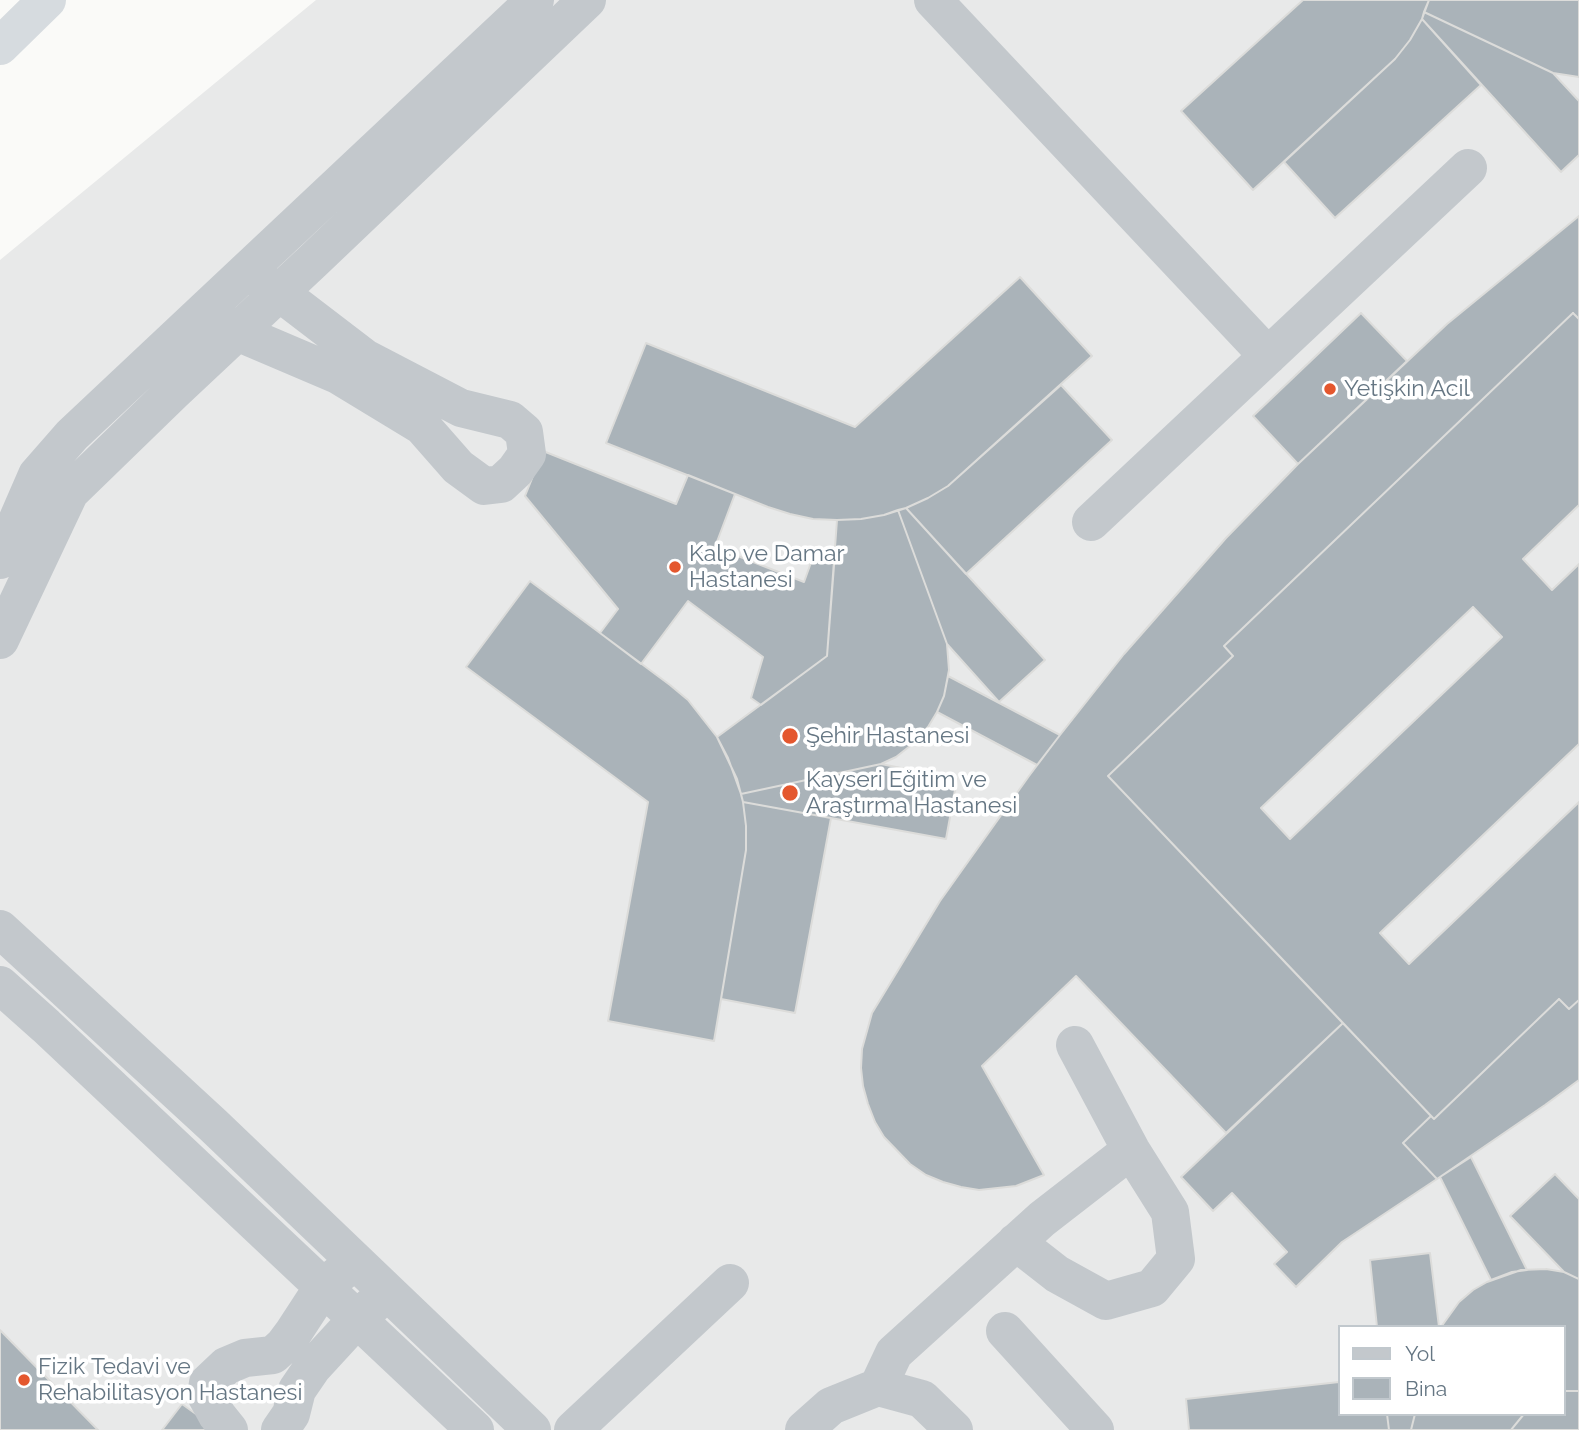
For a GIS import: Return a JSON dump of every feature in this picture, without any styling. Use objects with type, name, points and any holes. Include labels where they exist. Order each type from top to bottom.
[{"type":"highway","points":[[0,46],[47,0]]},
{"type":"lane","points":[[0,560],[37,475],[72,435],[536,0]]},
{"type":"lane","points":[[0,640],[71,492],[587,0]]},
{"type":"lane","points":[[933,0],[1268,356]]},
{"type":"lane","points":[[1091,522],[1468,168]]},
{"type":"lane","points":[[206,309],[237,332],[338,375],[422,426],[458,467],[484,486],[501,484],[527,454],[524,432],[510,420],[461,408],[365,358],[247,271]]},
{"type":"lane","points":[[0,929],[213,1125],[532,1430]]},
{"type":"lane","points":[[0,985],[475,1430]]},
{"type":"lane","points":[[1016,1242],[1057,1274],[1106,1301],[1152,1288],[1176,1259],[1170,1212],[1131,1150],[1075,1045]]},
{"type":"lane","points":[[877,1388],[894,1353],[1042,1219],[1131,1150]]},
{"type":"lane","points":[[229,1430],[216,1415],[206,1395],[208,1383],[226,1366],[245,1358],[273,1356],[293,1333],[323,1287],[355,1260]]},
{"type":"lane","points":[[573,1430],[730,1283]]},
{"type":"lane","points":[[285,1422],[298,1390],[313,1368],[357,1319],[388,1292]]},
{"type":"lane","points":[[1004,1331],[1095,1430]]},
{"type":"lane","points":[[245,1358],[265,1368],[284,1392],[285,1422]]},
{"type":"lane","points":[[804,1430],[831,1406],[877,1388],[922,1399],[954,1430]]},
{"type":"shaded area","name":"Kayseri Eğitim ve Araştırma Hastanesi","points":[[316,0],[1579,0],[1579,1430],[0,1430],[0,260]]},
{"type":"building","points":[[1303,0],[1429,0],[1410,40],[1395,59],[1253,190],[1181,111]]},
{"type":"building","points":[[1429,0],[1579,0],[1579,77],[1553,73],[1424,12]]},
{"type":"building","points":[[1424,12],[1553,73],[1579,101],[1579,155],[1561,172],[1422,19]]},
{"type":"building","points":[[1422,19],[1481,85],[1335,218],[1284,162],[1395,59]]},
{"type":"building","points":[[1579,216],[1579,319],[1573,313],[1224,646],[1233,656],[1108,776],[1343,1023],[1226,1133],[1076,976],[982,1066],[1044,1175],[1016,1186],[979,1190],[943,1182],[910,1164],[884,1137],[875,1122],[863,1086],[862,1049],[872,1013],[940,901],[1060,735],[1124,654],[1226,538],[1298,464],[1447,324]]},
{"type":"building","points":[[1020,277],[1092,356],[948,486],[906,508],[861,519],[813,519],[768,507],[606,443],[646,343],[855,427]]},
{"type":"building","name":"Yetişkin Acil","points":[[1361,313],[1407,361],[1298,464],[1253,416]]},
{"type":"building","points":[[1573,313],[1579,319],[1579,505],[1523,559],[1552,590],[1579,564],[1579,744],[1380,933],[1409,964],[1579,802],[1579,1000],[1569,1009],[1559,999],[1434,1119],[1108,776],[1233,656],[1224,646]],"holes":[[[1473,607],[1502,637],[1290,839],[1261,808]]]},
{"type":"building","points":[[1061,385],[1112,440],[966,574],[906,508],[948,486]]},
{"type":"building","name":"Kalp ve Damar Hastanesi","points":[[543,451],[676,504],[688,475],[735,494],[715,547],[804,582],[817,546],[835,553],[827,656],[761,705],[751,698],[763,657],[688,601],[641,664],[600,633],[618,609],[525,496]]},
{"type":"building","points":[[906,508],[1045,660],[999,702],[947,644],[898,510]]},
{"type":"building","points":[[898,510],[947,644],[949,670],[944,696],[937,712],[928,727],[910,746],[881,764],[741,794],[717,737],[827,656],[837,520],[861,519]]},
{"type":"building","points":[[530,581],[688,700],[717,737],[737,779],[743,802],[746,850],[714,1041],[608,1021],[648,802],[466,667]]},
{"type":"building","points":[[948,676],[1060,735],[1037,765],[937,712]]},
{"type":"building","points":[[881,764],[957,779],[946,839],[743,802],[741,794]]},
{"type":"building","points":[[743,802],[831,818],[795,1013],[721,999],[746,850]]},
{"type":"building","points":[[1559,999],[1569,1009],[1579,1000],[1579,1080],[1437,1179],[1403,1143],[1431,1116],[1434,1119]]},
{"type":"building","points":[[1343,1023],[1431,1116],[1403,1143],[1437,1179],[1342,1242],[1296,1287],[1274,1264],[1287,1252],[1232,1193],[1213,1211],[1181,1177]]},
{"type":"building","points":[[1471,1157],[1527,1270],[1491,1280],[1440,1177]]},
{"type":"building","points":[[1555,1174],[1579,1199],[1579,1279],[1564,1272],[1510,1216]]},
{"type":"building","points":[[1430,1253],[1439,1325],[1377,1325],[1370,1260]]},
{"type":"building","points":[[1546,1269],[1564,1272],[1579,1279],[1579,1391],[1565,1391],[1565,1325],[1442,1325],[1459,1302],[1473,1290],[1521,1270]]},
{"type":"building","name":"Fizik Tedavi ve Rehabilitasyon Hastanesi","points":[[0,1330],[98,1430],[0,1430]]},
{"type":"building","points":[[1338,1382],[1338,1416],[1387,1416],[1389,1430],[1189,1430],[1186,1399]]},
{"type":"building","points":[[1565,1391],[1579,1391],[1579,1430],[1511,1430],[1522,1416],[1565,1416]]},
{"type":"building","points":[[182,1404],[207,1422],[215,1430],[162,1430]]},
{"type":"building","points":[[1387,1416],[1414,1416],[1411,1430],[1389,1430]]},
{"type":"building","points":[[1414,1416],[1522,1416],[1511,1430],[1411,1430]]},
{"type":"place","name":"Yetişkin Acil","points":[[1330,389]]},
{"type":"place","name":"Kalp ve Damar Hastanesi","points":[[675,567]]},
{"type":"place","name":"Şehir Hastanesi","points":[[790,736]]},
{"type":"place","name":"Kayseri Eğitim ve Araştırma Hastanesi","points":[[790,793]]},
{"type":"place","name":"Fizik Tedavi ve Rehabilitasyon Hastanesi","points":[[24,1380]]}]
